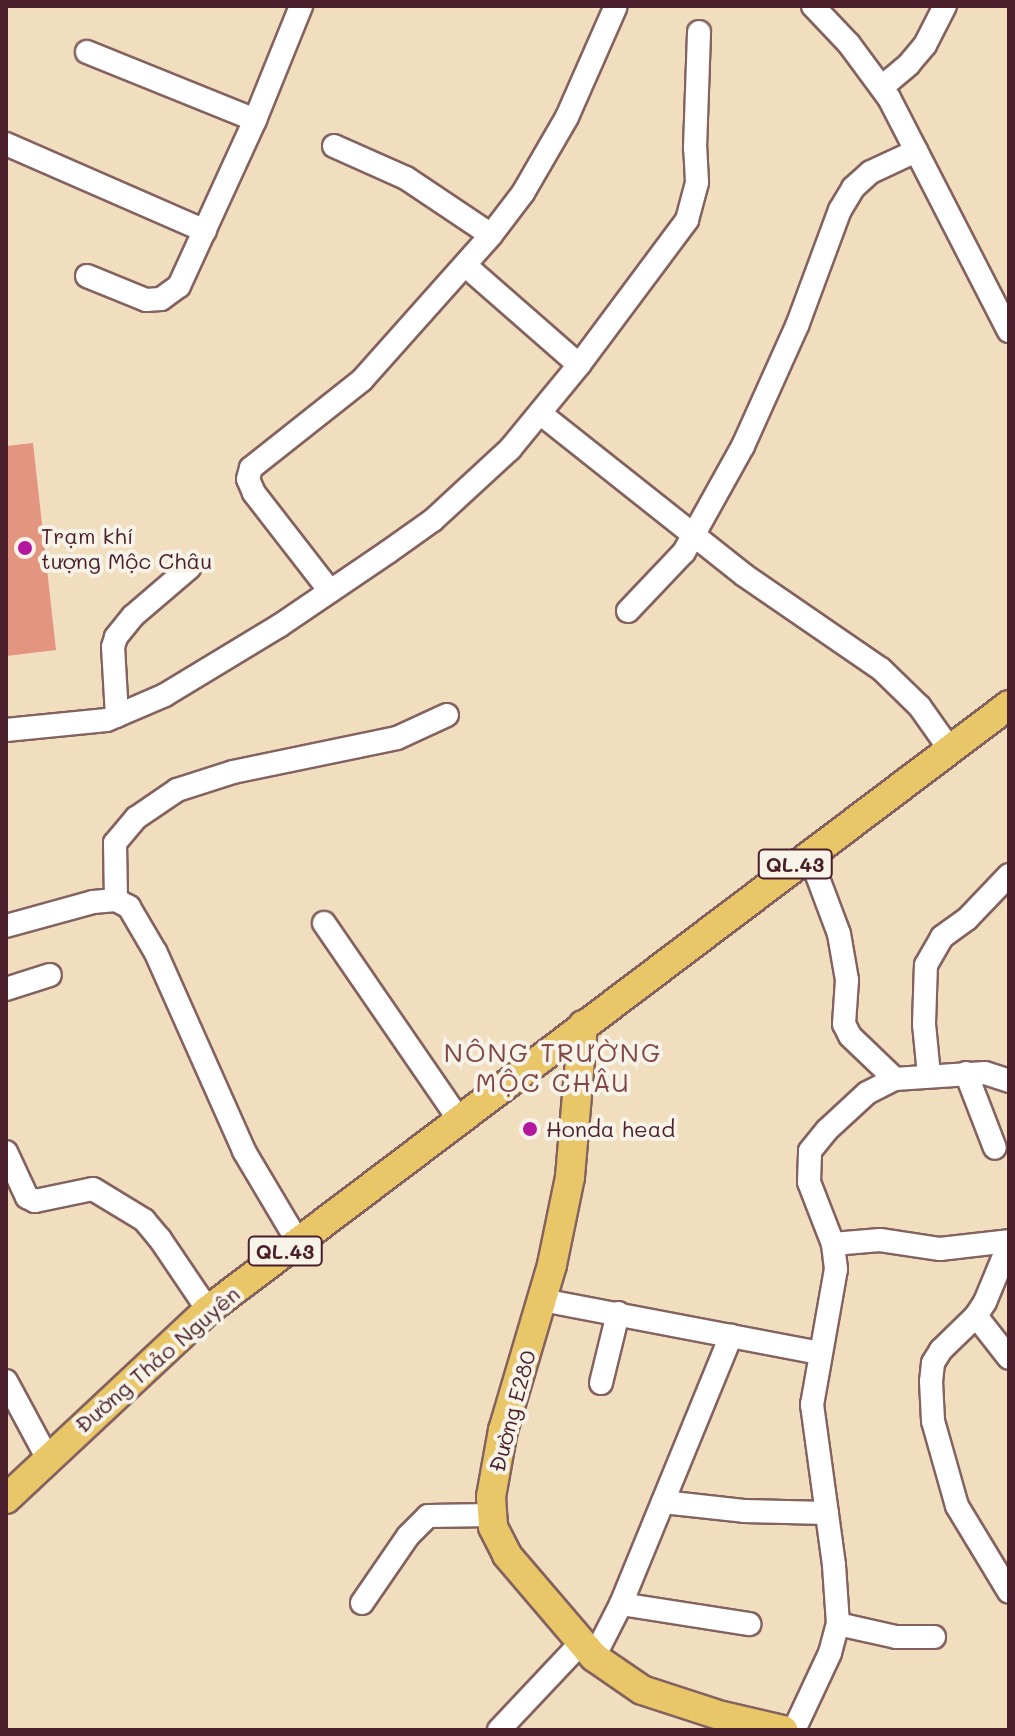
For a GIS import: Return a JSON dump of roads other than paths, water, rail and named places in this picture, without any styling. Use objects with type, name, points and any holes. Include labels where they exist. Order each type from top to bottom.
[{"type":"main road","name":"QL.43","points":[[583,1025],[1009,705]]},
{"type":"main road","name":"Đường Thảo Nguyên","points":[[6,1499],[47,1457],[208,1310],[583,1025]]},
{"type":"main road","name":"Đường E280","points":[[583,1025],[570,1177],[542,1300],[503,1430],[491,1497],[493,1527],[507,1555],[587,1650],[642,1690],[783,1730]]},
{"type":"street","points":[[87,276],[133,297],[161,299],[179,286],[255,120],[301,6]]},
{"type":"street","points":[[330,591],[254,493],[248,479],[251,468],[362,380],[491,235],[523,193],[567,117],[616,6]]},
{"type":"street","points":[[813,6],[882,87],[1009,331]]},
{"type":"street","points":[[882,87],[909,64],[925,45],[945,6]]},
{"type":"street","points":[[6,730],[117,716],[216,666],[433,520],[476,482],[541,414],[690,211],[697,182],[695,148],[699,32]]},
{"type":"street","points":[[87,52],[255,120]]},
{"type":"street","points":[[6,144],[205,231]]},
{"type":"street","points":[[334,146],[406,178],[491,235]]},
{"type":"street","points":[[628,611],[675,563],[695,536],[767,396],[840,210],[853,188],[871,172],[916,151]]},
{"type":"street","points":[[466,266],[579,365]]},
{"type":"street","points":[[541,414],[744,575],[881,669],[920,707],[949,748]]},
{"type":"street","points":[[117,716],[113,647],[116,637],[133,616],[189,568]]},
{"type":"street","points":[[116,900],[115,843],[136,818],[177,790],[233,772],[397,738],[447,715]]},
{"type":"street","points":[[809,854],[839,934],[847,980],[844,1024],[850,1036],[895,1079]]},
{"type":"street","points":[[929,1075],[924,1024],[926,965],[942,937],[967,919],[1009,875]]},
{"type":"street","points":[[6,926],[62,909],[116,900],[129,907],[156,953],[222,1105],[270,1199],[298,1242]]},
{"type":"street","points":[[324,923],[460,1121]]},
{"type":"street","points":[[6,989],[50,975]]},
{"type":"street","points":[[966,1073],[995,1148]]},
{"type":"street","points":[[794,1730],[830,1653],[838,1624],[812,1405],[836,1269],[833,1244],[809,1182],[810,1151],[827,1130],[867,1093],[895,1079],[966,1073],[998,1075],[1009,1081]]},
{"type":"street","points":[[6,1152],[27,1197],[35,1201],[93,1189],[144,1220],[208,1310]]},
{"type":"street","points":[[833,1244],[880,1240],[940,1249],[1009,1242],[976,1316],[948,1341],[933,1363],[933,1421],[957,1506],[1009,1592]]},
{"type":"street","points":[[542,1300],[819,1353]]},
{"type":"street","points":[[601,1383],[618,1313]]},
{"type":"street","points":[[976,1316],[1009,1358]]},
{"type":"street","points":[[499,1730],[587,1650],[621,1604],[731,1336]]},
{"type":"street","points":[[6,1381],[47,1457]]},
{"type":"street","points":[[663,1502],[744,1511],[827,1513]]},
{"type":"street","points":[[362,1603],[408,1536],[428,1516],[492,1515]]},
{"type":"street","points":[[621,1604],[749,1624]]},
{"type":"street","points":[[838,1624],[896,1637],[934,1637]]},
{"type":"place","name":"Trạm khí tượng Mộc Châu","points":[[25,548]]},
{"type":"place","name":"Honda head","points":[[530,1129]]},
{"type":"district","name":"NÔNG TRƯỜNG MỘC CHÂU","points":[[553,1068]]}]
